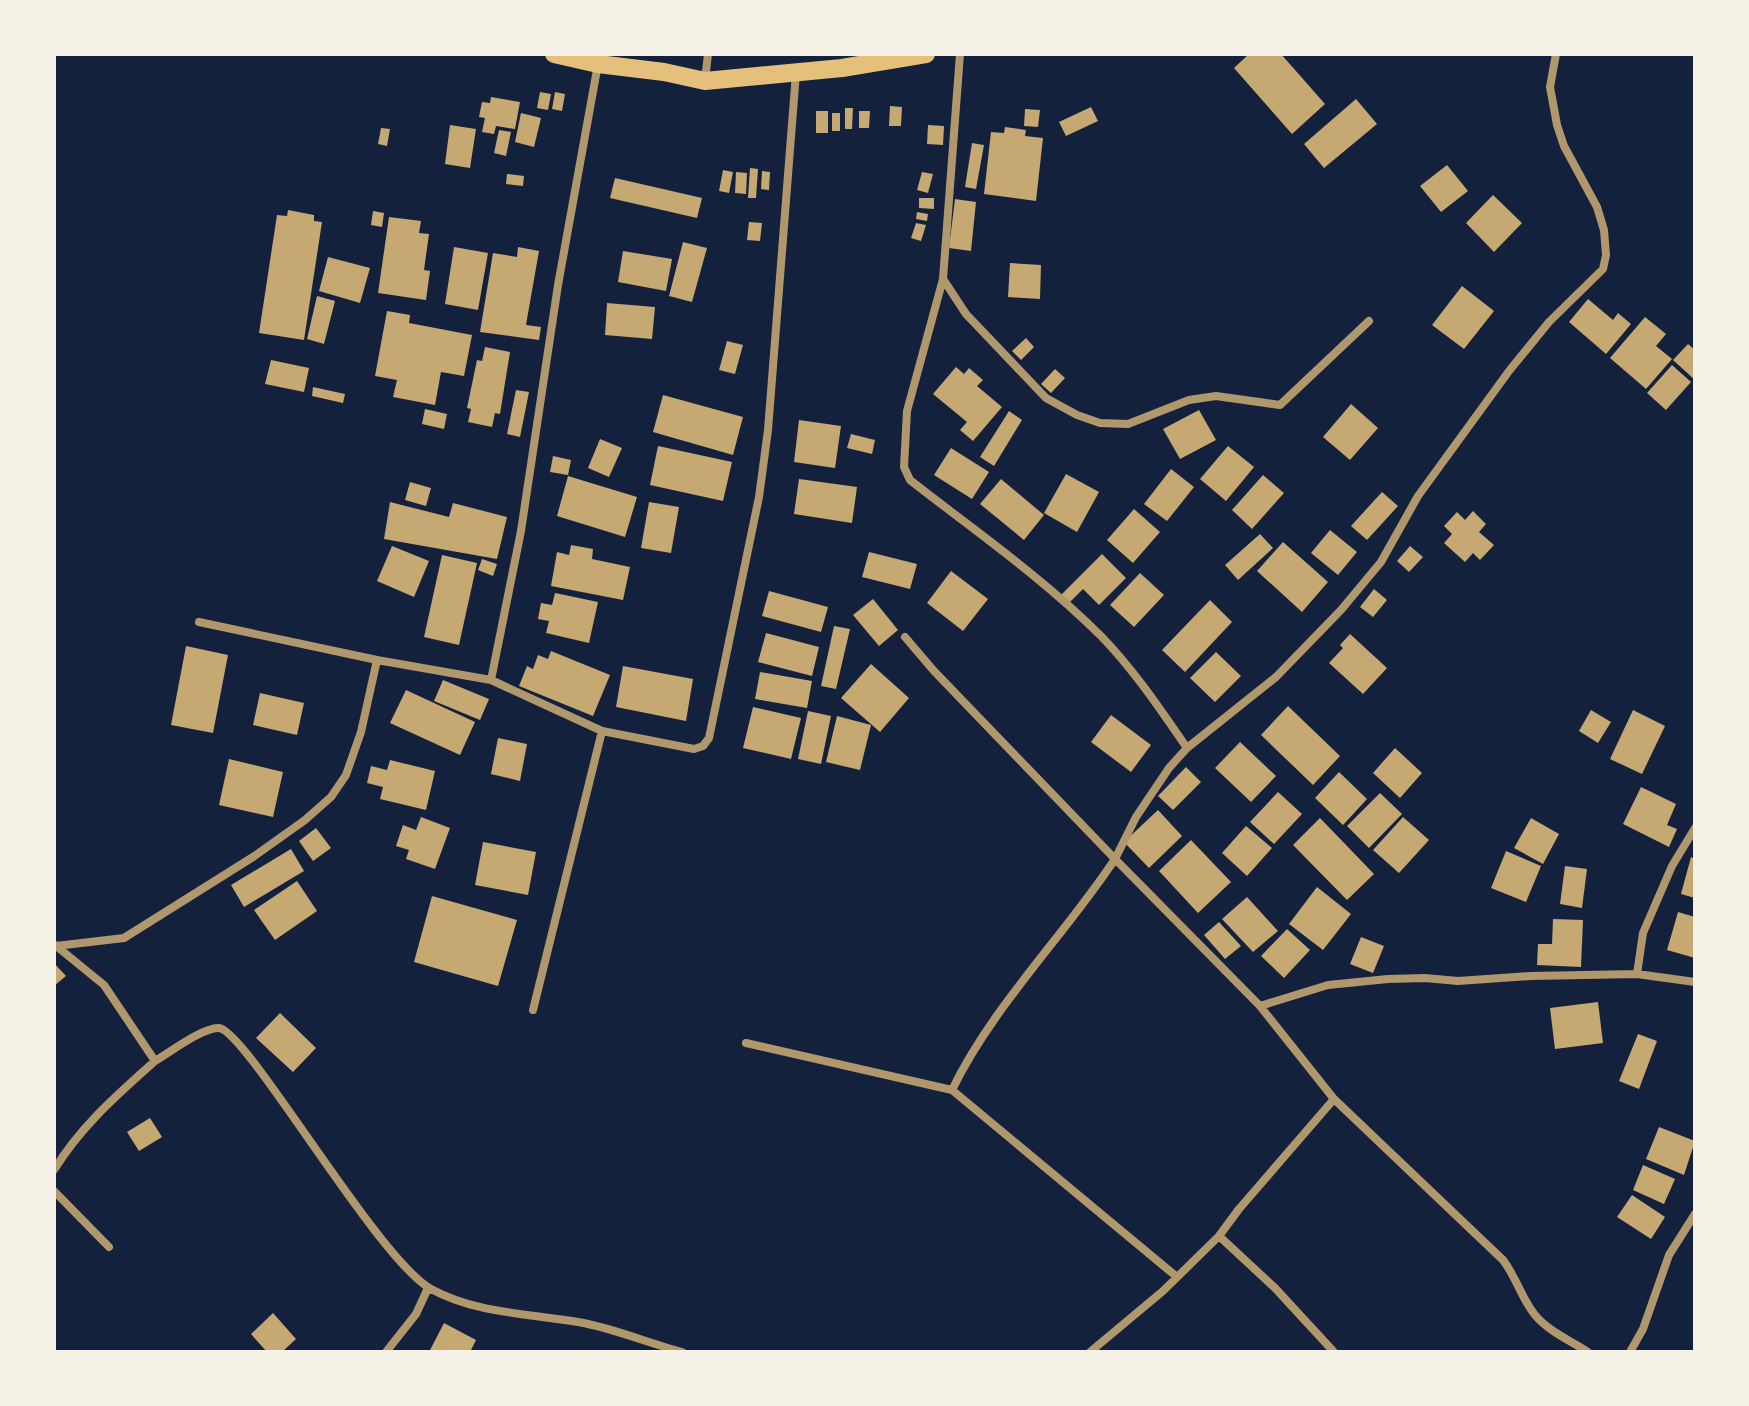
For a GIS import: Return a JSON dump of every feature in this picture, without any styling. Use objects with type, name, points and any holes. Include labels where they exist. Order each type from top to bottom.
[{"type":"main road","points":[[554,54],[705,81],[796,73],[926,54]]},
{"type":"street","points":[[705,81],[708,54]]},
{"type":"street","points":[[960,54],[943,279],[907,411],[904,467],[910,480],[1016,559],[1101,636],[1144,685],[1187,748]]},
{"type":"street","points":[[952,1090],[977,1045],[1115,859],[1150,794],[1187,748],[1276,677],[1341,610],[1381,562],[1418,496],[1509,371],[1549,322],[1603,269],[1605,242],[1597,207],[1564,146],[1557,125],[1550,87],[1556,54]]},
{"type":"street","points":[[491,680],[521,531],[551,329],[598,64]]},
{"type":"street","points":[[199,622],[377,660],[491,680],[602,731],[694,749],[703,746],[709,738],[759,497],[768,430],[796,73]]},
{"type":"street","points":[[943,279],[966,314],[1046,398],[1077,415],[1100,423],[1128,424],[1189,400],[1216,396],[1280,405],[1369,321]]},
{"type":"street","points":[[905,637],[934,671],[1260,1006],[1334,1099],[1503,1260],[1535,1315],[1588,1352]]},
{"type":"street","points":[[55,945],[124,938],[253,857],[314,813],[331,797],[346,775],[361,732],[377,660]]},
{"type":"street","points":[[533,1010],[602,731]]},
{"type":"street","points":[[1637,974],[1643,933],[1672,866],[1695,828]]},
{"type":"street","points":[[55,945],[104,985],[155,1061]]},
{"type":"street","points":[[1260,1006],[1328,985],[1388,979],[1458,981],[1637,974],[1695,982]]},
{"type":"street","points":[[54,1170],[68,1147],[98,1112],[155,1061],[212,1029],[228,1031],[245,1049],[326,1167],[394,1253],[428,1288],[467,1305],[613,1329],[680,1352]]},
{"type":"street","points":[[746,1043],[952,1090],[1177,1277]]},
{"type":"street","points":[[1090,1352],[1177,1277],[1219,1236],[1334,1099]]},
{"type":"street","points":[[54,1191],[109,1247]]},
{"type":"street","points":[[1630,1352],[1643,1329],[1669,1255],[1695,1214]]},
{"type":"street","points":[[1219,1236],[1275,1288],[1334,1352]]},
{"type":"street","points":[[386,1352],[416,1314],[428,1288]]},
{"type":"building","points":[[1249,54],[1281,54],[1325,104],[1292,134],[1234,68]]},
{"type":"building","points":[[540,92],[551,94],[548,110],[537,108]]},
{"type":"building","points":[[555,92],[565,94],[562,111],[552,109]]},
{"type":"building","points":[[491,97],[520,102],[515,129],[496,126],[494,134],[482,132],[485,118],[479,117],[482,102],[490,103]]},
{"type":"building","points":[[1356,99],[1377,124],[1324,168],[1304,144]]},
{"type":"building","points":[[890,106],[902,107],[901,126],[889,126]]},
{"type":"building","points":[[1091,107],[1098,121],[1066,136],[1059,122]]},
{"type":"building","points":[[845,108],[853,108],[852,129],[845,129]]},
{"type":"building","points":[[1025,109],[1040,110],[1038,127],[1024,126]]},
{"type":"building","points":[[816,111],[828,111],[828,133],[816,133]]},
{"type":"building","points":[[859,111],[870,111],[869,128],[859,128]]},
{"type":"building","points":[[521,113],[541,118],[534,147],[515,142]]},
{"type":"building","points":[[832,113],[840,113],[840,131],[832,131]]},
{"type":"building","points":[[450,125],[476,129],[470,168],[445,164]]},
{"type":"building","points":[[928,125],[944,126],[943,145],[927,144]]},
{"type":"building","points":[[1005,127],[1026,130],[1025,136],[1043,138],[1036,201],[984,194],[991,132],[1004,133]]},
{"type":"building","points":[[381,128],[390,129],[387,146],[378,144]]},
{"type":"building","points":[[499,130],[511,132],[506,156],[494,153]]},
{"type":"building","points":[[972,143],[984,145],[976,189],[965,187]]},
{"type":"building","points":[[1447,165],[1468,191],[1441,212],[1420,186]]},
{"type":"building","points":[[750,168],[758,169],[756,198],[748,198]]},
{"type":"building","points":[[723,170],[733,172],[729,193],[719,191]]},
{"type":"building","points":[[762,171],[770,172],[769,190],[761,189]]},
{"type":"building","points":[[736,172],[747,173],[746,194],[735,193]]},
{"type":"building","points":[[922,172],[933,174],[928,193],[917,190]]},
{"type":"building","points":[[507,174],[524,176],[523,186],[506,184]]},
{"type":"building","points":[[615,178],[702,198],[697,218],[610,198]]},
{"type":"building","points":[[1493,195],[1522,223],[1494,252],[1466,223]]},
{"type":"building","points":[[919,198],[934,198],[934,209],[919,208]]},
{"type":"building","points":[[955,199],[976,202],[971,251],[949,248]]},
{"type":"building","points":[[288,210],[314,215],[314,221],[322,222],[304,340],[259,333],[277,215],[287,216]]},
{"type":"building","points":[[373,211],[384,213],[382,227],[371,225]]},
{"type":"building","points":[[917,212],[928,214],[927,221],[916,219]]},
{"type":"building","points":[[389,217],[421,221],[419,233],[429,234],[424,270],[430,271],[426,300],[378,293]]},
{"type":"building","points":[[749,222],[762,223],[760,241],[747,240]]},
{"type":"building","points":[[916,223],[926,225],[921,241],[911,238]]},
{"type":"building","points":[[683,242],[707,248],[692,302],[669,296]]},
{"type":"building","points":[[454,247],[488,253],[478,310],[445,304]]},
{"type":"building","points":[[518,247],[539,251],[526,325],[541,327],[539,340],[480,332],[493,253],[517,257]]},
{"type":"building","points":[[623,251],[672,259],[666,291],[618,282]]},
{"type":"building","points":[[328,257],[370,268],[360,303],[319,291]]},
{"type":"building","points":[[1010,263],[1041,265],[1040,299],[1008,297]]},
{"type":"building","points":[[1462,286],[1494,311],[1464,349],[1432,325]]},
{"type":"building","points":[[317,296],[335,301],[324,344],[307,339]]},
{"type":"building","points":[[1588,299],[1613,320],[1618,313],[1631,324],[1606,354],[1569,322]]},
{"type":"building","points":[[607,303],[655,307],[652,339],[605,335]]},
{"type":"building","points":[[387,311],[410,315],[409,323],[472,335],[464,376],[441,372],[435,405],[393,397],[397,380],[375,376]]},
{"type":"building","points":[[1645,317],[1666,334],[1656,346],[1672,359],[1646,389],[1610,358]]},
{"type":"building","points":[[1026,338],[1034,347],[1021,360],[1012,351]]},
{"type":"building","points":[[727,341],[743,345],[735,374],[719,370]]},
{"type":"building","points":[[1688,344],[1695,350],[1695,380],[1673,360]]},
{"type":"building","points":[[485,347],[510,352],[500,414],[495,413],[492,427],[468,422],[471,409],[467,408],[477,360],[482,361]]},
{"type":"building","points":[[271,360],[309,368],[304,392],[265,384]]},
{"type":"building","points":[[1672,365],[1691,382],[1666,410],[1647,393]]},
{"type":"building","points":[[956,367],[964,374],[969,368],[983,380],[977,386],[1002,407],[973,441],[960,430],[967,422],[933,394]]},
{"type":"building","points":[[1055,369],[1065,378],[1051,393],[1041,384]]},
{"type":"building","points":[[313,387],[345,394],[343,403],[312,396]]},
{"type":"building","points":[[516,390],[529,392],[520,437],[507,434]]},
{"type":"building","points":[[663,395],[743,417],[733,455],[653,432]]},
{"type":"building","points":[[1351,404],[1378,428],[1350,460],[1323,437]]},
{"type":"building","points":[[425,409],[447,414],[444,429],[422,424]]},
{"type":"building","points":[[1199,410],[1216,440],[1180,459],[1163,429]]},
{"type":"building","points":[[1009,411],[1022,420],[994,466],[980,457]]},
{"type":"building","points":[[799,420],[841,426],[835,468],[794,462]]},
{"type":"building","points":[[851,434],[875,440],[872,454],[847,448]]},
{"type":"building","points":[[600,439],[622,448],[609,477],[588,468]]},
{"type":"building","points":[[658,446],[732,462],[723,501],[650,485]]},
{"type":"building","points":[[1228,446],[1254,467],[1226,501],[1200,479]]},
{"type":"building","points":[[951,448],[989,472],[972,499],[934,475]]},
{"type":"building","points":[[553,456],[571,460],[568,475],[550,472]]},
{"type":"building","points":[[1171,469],[1194,487],[1167,521],[1144,504]]},
{"type":"building","points":[[1066,474],[1099,492],[1077,532],[1044,513]]},
{"type":"building","points":[[1263,475],[1284,493],[1252,529],[1232,510]]},
{"type":"building","points":[[568,476],[637,497],[625,537],[557,516]]},
{"type":"building","points":[[799,479],[857,487],[852,523],[794,514]]},
{"type":"building","points":[[1001,479],[1044,515],[1024,540],[980,504]]},
{"type":"building","points":[[410,482],[431,488],[426,506],[405,500]]},
{"type":"building","points":[[1382,492],[1398,506],[1367,540],[1351,526]]},
{"type":"building","points":[[390,502],[449,517],[453,503],[507,517],[497,559],[384,539]]},
{"type":"building","points":[[649,502],[679,507],[671,553],[641,548]]},
{"type":"building","points":[[1134,509],[1160,532],[1133,563],[1107,540]]},
{"type":"building","points":[[1473,511],[1486,524],[1479,532],[1494,545],[1480,560],[1473,553],[1465,562],[1444,543],[1452,534],[1444,526],[1457,512],[1465,520]]},
{"type":"building","points":[[1330,530],[1357,552],[1338,575],[1311,553]]},
{"type":"building","points":[[1260,534],[1273,548],[1238,580],[1225,565]]},
{"type":"building","points":[[1283,542],[1328,582],[1302,612],[1257,571]]},
{"type":"building","points":[[571,545],[593,549],[592,559],[630,567],[623,600],[551,586],[557,552],[569,555]]},
{"type":"building","points":[[392,546],[429,561],[414,597],[377,581]]},
{"type":"building","points":[[1410,546],[1423,557],[1409,572],[1397,561]]},
{"type":"building","points":[[869,552],[917,564],[910,589],[862,577]]},
{"type":"building","points":[[1102,554],[1126,578],[1099,605],[1083,589],[1067,605],[1059,597]]},
{"type":"building","points":[[442,555],[477,563],[459,645],[424,637]]},
{"type":"building","points":[[482,559],[497,564],[493,576],[478,570]]},
{"type":"building","points":[[951,571],[988,599],[963,631],[927,603]]},
{"type":"building","points":[[1140,573],[1164,595],[1134,627],[1110,605]]},
{"type":"building","points":[[1374,589],[1387,600],[1373,617],[1360,607]]},
{"type":"building","points":[[769,591],[828,607],[821,632],[762,616]]},
{"type":"building","points":[[555,593],[598,602],[589,643],[546,633],[549,621],[538,619],[541,603],[552,605]]},
{"type":"building","points":[[873,599],[898,630],[879,646],[853,615]]},
{"type":"building","points":[[1210,600],[1232,622],[1185,672],[1162,650]]},
{"type":"building","points":[[834,626],[850,629],[836,689],[821,686]]},
{"type":"building","points":[[766,633],[819,647],[812,676],[758,662]]},
{"type":"building","points":[[1350,634],[1387,668],[1363,694],[1329,663],[1343,648],[1340,645]]},
{"type":"building","points":[[186,646],[228,655],[213,733],[171,725]]},
{"type":"building","points":[[551,651],[610,675],[593,716],[519,686],[527,666],[533,669],[538,655],[548,659]]},
{"type":"building","points":[[1216,652],[1241,676],[1215,702],[1190,678]]},
{"type":"building","points":[[871,664],[909,698],[880,732],[841,698]]},
{"type":"building","points":[[623,666],[693,679],[686,721],[616,707]]},
{"type":"building","points":[[760,672],[812,681],[807,708],[755,699]]},
{"type":"building","points":[[443,680],[489,699],[480,720],[434,701]]},
{"type":"building","points":[[406,690],[475,722],[460,755],[390,723]]},
{"type":"building","points":[[260,693],[304,703],[297,735],[253,725]]},
{"type":"building","points":[[1288,706],[1340,756],[1313,785],[1261,735]]},
{"type":"building","points":[[753,707],[801,718],[791,759],[743,748]]},
{"type":"building","points":[[1591,710],[1611,722],[1598,743],[1579,731]]},
{"type":"building","points":[[1633,710],[1665,726],[1642,774],[1610,759]]},
{"type":"building","points":[[808,711],[831,716],[821,764],[798,759]]},
{"type":"building","points":[[1111,715],[1151,745],[1131,772],[1091,742]]},
{"type":"building","points":[[837,716],[871,725],[860,770],[826,762]]},
{"type":"building","points":[[498,738],[527,744],[520,781],[491,774]]},
{"type":"building","points":[[1240,742],[1276,776],[1251,802],[1215,768]]},
{"type":"building","points":[[1395,748],[1422,773],[1400,798],[1373,773]]},
{"type":"building","points":[[229,759],[283,772],[273,817],[219,805]]},
{"type":"building","points":[[390,760],[435,771],[426,810],[380,799],[383,787],[367,783],[371,766],[387,770]]},
{"type":"building","points":[[1186,767],[1201,782],[1173,810],[1158,796]]},
{"type":"building","points":[[1339,772],[1367,799],[1343,825],[1315,798]]},
{"type":"building","points":[[1641,787],[1676,804],[1667,825],[1677,829],[1669,847],[1623,824]]},
{"type":"building","points":[[1278,792],[1302,814],[1274,844],[1250,822]]},
{"type":"building","points":[[1380,793],[1402,814],[1369,848],[1347,826]]},
{"type":"building","points":[[1158,810],[1182,836],[1149,868],[1124,842]]},
{"type":"building","points":[[421,817],[450,828],[435,869],[406,859],[409,850],[396,846],[403,825],[416,830]]},
{"type":"building","points":[[1403,817],[1429,840],[1399,873],[1373,850]]},
{"type":"building","points":[[1320,818],[1374,874],[1347,900],[1293,845]]},
{"type":"building","points":[[1531,818],[1559,834],[1543,864],[1514,848]]},
{"type":"building","points":[[1246,826],[1272,848],[1247,876],[1222,853]]},
{"type":"building","points":[[316,828],[331,848],[313,861],[299,841]]},
{"type":"building","points":[[1191,840],[1231,882],[1198,913],[1159,871]]},
{"type":"building","points":[[483,842],[536,852],[528,895],[475,885]]},
{"type":"building","points":[[291,849],[304,871],[244,907],[231,885]]},
{"type":"building","points":[[1506,851],[1541,866],[1526,902],[1491,888]]},
{"type":"building","points":[[1691,857],[1695,859],[1695,898],[1681,894]]},
{"type":"building","points":[[1565,866],[1587,869],[1582,908],[1560,904]]},
{"type":"building","points":[[297,881],[317,911],[275,940],[254,910]]},
{"type":"building","points":[[1317,887],[1351,914],[1323,950],[1289,924]]},
{"type":"building","points":[[432,896],[517,920],[498,986],[414,962]]},
{"type":"building","points":[[1247,897],[1278,931],[1253,952],[1222,919]]},
{"type":"building","points":[[1678,912],[1695,917],[1695,958],[1667,950]]},
{"type":"building","points":[[1553,919],[1583,920],[1581,967],[1537,965],[1538,944],[1552,944]]},
{"type":"building","points":[[1219,922],[1241,946],[1225,959],[1204,935]]},
{"type":"building","points":[[1287,929],[1310,950],[1284,978],[1261,956]]},
{"type":"building","points":[[1361,937],[1384,946],[1373,973],[1350,964]]},
{"type":"building","points":[[54,963],[66,976],[54,986]]},
{"type":"building","points":[[1598,1002],[1603,1043],[1555,1049],[1550,1008]]},
{"type":"building","points":[[280,1013],[316,1048],[293,1072],[256,1038]]},
{"type":"building","points":[[1638,1034],[1657,1041],[1639,1089],[1619,1081]]},
{"type":"building","points":[[150,1118],[162,1137],[139,1151],[127,1132]]},
{"type":"building","points":[[1659,1127],[1695,1141],[1684,1175],[1646,1159]]},
{"type":"building","points":[[1643,1165],[1675,1179],[1664,1204],[1633,1190]]},
{"type":"building","points":[[1632,1195],[1665,1217],[1651,1239],[1617,1217]]},
{"type":"building","points":[[273,1313],[296,1339],[282,1352],[267,1352],[251,1334]]},
{"type":"building","points":[[444,1323],[476,1340],[470,1352],[429,1352]]}]
